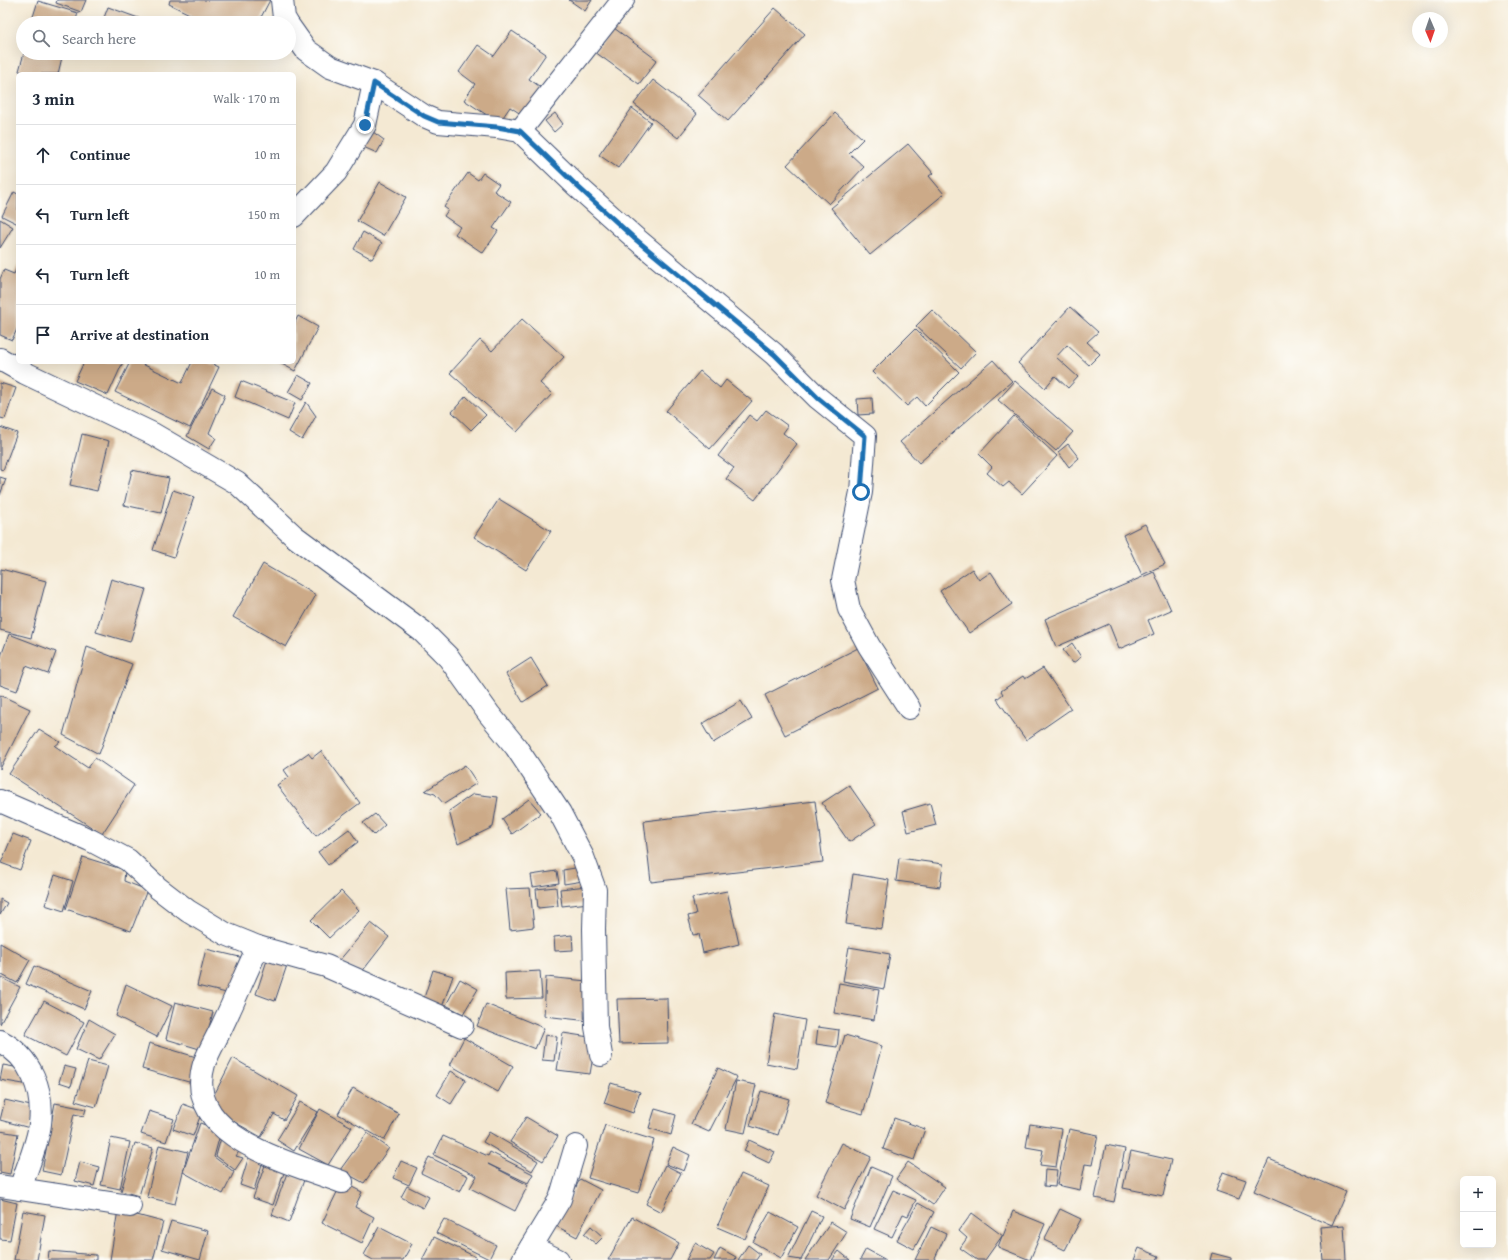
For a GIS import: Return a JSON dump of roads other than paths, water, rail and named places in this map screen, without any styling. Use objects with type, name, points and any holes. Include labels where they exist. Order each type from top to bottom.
[{"type":"street","points":[[282,0],[284,16]]},
{"type":"street","points":[[520,131],[623,0]]},
{"type":"street","points":[[296,36],[306,50],[330,67],[374,83],[424,116],[438,122],[497,127],[520,131],[634,238],[774,354],[818,398],[865,436],[861,492],[844,580],[849,609],[869,646],[908,708]]},
{"type":"street","points":[[296,214],[336,172],[365,125],[374,83]]},
{"type":"street","points":[[0,359],[25,373],[153,434],[237,483],[294,536],[422,631],[449,658],[489,714],[516,747],[560,813],[583,858],[595,890],[594,929],[596,1027],[601,1055]]},
{"type":"street","points":[[0,801],[90,840],[128,860],[158,888],[188,911],[226,934],[258,947],[326,966],[462,1026]]},
{"type":"street","points":[[258,947],[204,1064],[202,1090],[206,1103],[217,1120],[233,1136],[254,1148],[342,1182]]},
{"type":"street","points":[[0,1041],[26,1061],[31,1070],[40,1103],[40,1125],[10,1188],[130,1206]]},
{"type":"street","points":[[558,1260],[527,1253],[560,1199],[576,1146]]}]
